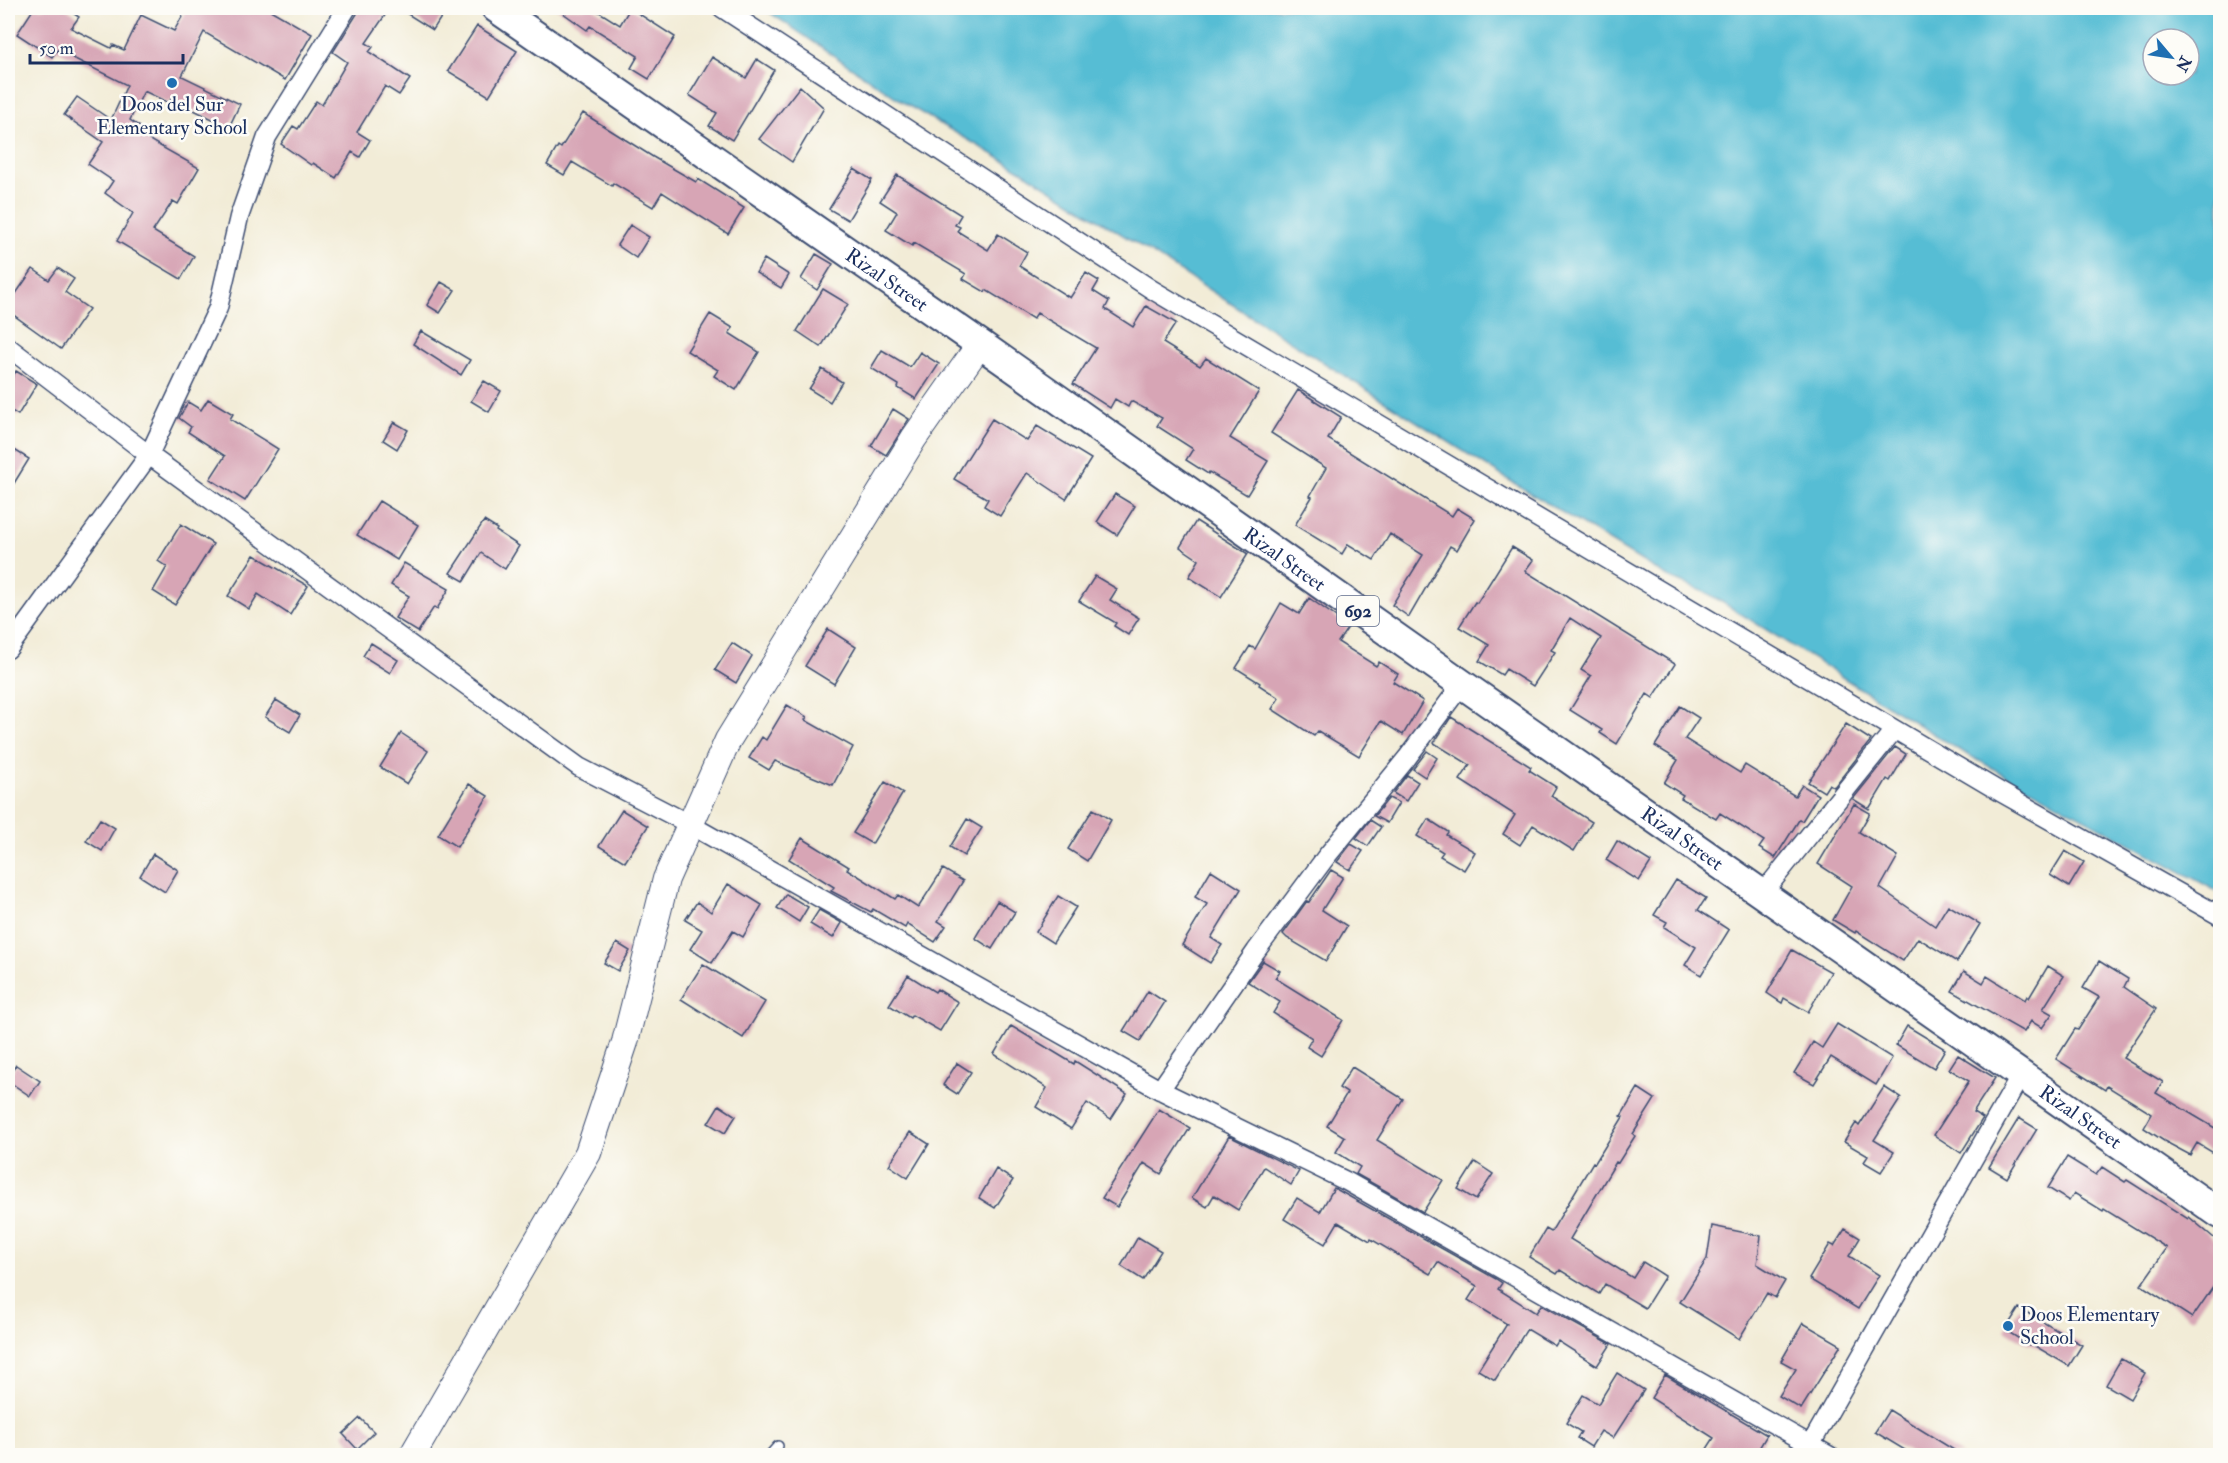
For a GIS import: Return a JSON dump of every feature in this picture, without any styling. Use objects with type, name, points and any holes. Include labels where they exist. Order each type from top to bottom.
[{"type":"main road","name":"Rizal Street","points":[[496,8],[980,344],[2220,1214]]},
{"type":"street","points":[[8,649],[149,455],[218,308],[239,217],[267,138],[346,8]]},
{"type":"street","points":[[722,8],[1151,289],[1894,730],[2220,916]]},
{"type":"street","points":[[412,1455],[588,1153],[625,1042],[666,879],[728,740],[914,438],[980,344]]},
{"type":"street","points":[[8,347],[149,455],[579,767],[689,824],[1160,1090],[1348,1182],[1804,1450],[1830,1455]]},
{"type":"street","points":[[1160,1090],[1256,951],[1319,866],[1407,759],[1462,684]]},
{"type":"street","points":[[1762,894],[1894,730]]},
{"type":"street","points":[[1804,1450],[2021,1074]]},
{"type":"lane","points":[[770,1455],[778,1446]]},
{"type":"water","points":[[763,8],[2220,8],[2220,893],[1954,747],[1709,594],[1668,577],[1504,477],[1022,171],[906,104]]},
{"type":"building","points":[[34,8],[65,8],[79,17],[71,28],[111,48],[113,45],[124,50],[141,15],[174,31],[187,8],[267,8],[312,34],[285,80],[204,32],[182,76],[240,104],[229,127],[171,99],[169,103],[144,91],[130,120],[140,127],[137,133],[199,168],[178,204],[173,201],[153,231],[194,256],[181,279],[117,241],[133,213],[105,193],[113,181],[88,164],[103,142],[64,115],[77,97],[111,120],[127,85],[57,50],[52,57],[17,34]]},
{"type":"building","points":[[358,8],[390,8],[366,43],[373,47],[369,52],[410,79],[399,95],[385,86],[357,132],[370,140],[360,157],[352,152],[336,178],[313,163],[311,165],[281,144],[293,126],[298,129],[316,101],[322,105],[347,62],[333,52],[357,14]]},
{"type":"building","points":[[398,8],[447,8],[433,30]]},
{"type":"building","points":[[556,8],[593,8],[620,25],[630,8],[675,37],[649,79],[631,68],[638,56],[590,26],[587,30]]},
{"type":"building","points":[[477,26],[517,51],[489,96],[448,71]]},
{"type":"building","points":[[712,57],[746,78],[757,59],[774,70],[732,140],[709,126],[717,113],[689,95]]},
{"type":"building","points":[[800,86],[824,108],[792,162],[759,139]]},
{"type":"building","points":[[583,113],[653,157],[696,182],[698,179],[744,208],[728,234],[662,192],[653,207],[572,162],[564,175],[547,165],[558,146],[561,148]]},
{"type":"building","points":[[854,169],[872,180],[848,220],[829,209]]},
{"type":"building","points":[[897,175],[961,215],[955,225],[960,227],[957,231],[988,250],[998,234],[1027,252],[1019,266],[1070,298],[1086,273],[1099,281],[1093,291],[1109,301],[1105,309],[1133,327],[1146,306],[1176,323],[1163,343],[1200,366],[1206,358],[1259,391],[1230,438],[1268,461],[1247,495],[1186,460],[1193,449],[1157,426],[1162,418],[1131,401],[1128,407],[1115,399],[1110,408],[1073,384],[1096,348],[1037,313],[1033,319],[986,290],[985,292],[963,279],[966,274],[914,243],[912,246],[886,230],[897,212],[880,201]]},
{"type":"building","points":[[630,225],[649,237],[636,258],[617,245]]},
{"type":"building","points":[[816,254],[833,264],[817,290],[801,279]]},
{"type":"building","points":[[764,259],[789,275],[781,288],[756,273]]},
{"type":"building","points":[[58,268],[74,279],[65,292],[89,309],[61,349],[8,311],[8,305],[33,269],[49,280]]},
{"type":"building","points":[[441,282],[455,290],[440,313],[427,305]]},
{"type":"building","points":[[823,289],[848,304],[821,347],[797,331]]},
{"type":"building","points":[[710,314],[733,328],[729,333],[759,352],[736,390],[714,376],[718,370],[687,351]]},
{"type":"building","points":[[421,331],[470,360],[461,375],[413,344]]},
{"type":"building","points":[[882,350],[910,367],[920,352],[939,364],[916,399],[898,388],[899,385],[871,368]]},
{"type":"building","points":[[822,369],[842,382],[830,402],[809,389]]},
{"type":"building","points":[[16,371],[37,384],[18,415],[8,409],[8,384]]},
{"type":"building","points":[[484,381],[501,391],[489,412],[471,401]]},
{"type":"building","points":[[1298,390],[1341,417],[1328,439],[1452,516],[1457,508],[1475,519],[1457,550],[1450,546],[1409,617],[1392,605],[1423,555],[1390,534],[1374,560],[1348,544],[1342,554],[1295,525],[1326,468],[1271,433]]},
{"type":"building","points":[[208,399],[233,414],[230,419],[278,449],[245,501],[210,479],[225,456],[188,432],[191,427],[179,418],[188,402],[201,410]]},
{"type":"building","points":[[893,409],[909,419],[886,455],[871,446]]},
{"type":"building","points":[[992,419],[1027,441],[1037,426],[1091,459],[1066,499],[1027,473],[1000,516],[984,506],[988,499],[954,479]]},
{"type":"building","points":[[394,422],[408,430],[397,449],[383,440]]},
{"type":"building","points":[[8,446],[29,459],[8,493]]},
{"type":"building","points":[[1115,494],[1135,506],[1117,535],[1097,522]]},
{"type":"building","points":[[379,501],[418,525],[397,560],[357,535]]},
{"type":"building","points":[[484,521],[519,546],[505,569],[481,553],[464,581],[450,573]]},
{"type":"building","points":[[1196,521],[1248,554],[1221,597],[1189,577],[1199,560],[1180,547]]},
{"type":"building","points":[[181,524],[213,544],[175,605],[153,591],[167,567],[158,561]]},
{"type":"building","points":[[1512,547],[1533,560],[1525,571],[1675,664],[1653,698],[1647,694],[1617,744],[1600,733],[1602,730],[1570,710],[1591,676],[1581,670],[1601,638],[1570,618],[1551,650],[1555,652],[1533,686],[1506,669],[1502,675],[1479,661],[1489,645],[1459,627]]},
{"type":"building","points":[[254,555],[308,586],[290,615],[258,594],[249,609],[228,596]]},
{"type":"building","points":[[404,563],[449,589],[437,609],[434,607],[418,632],[395,618],[409,596],[391,585]]},
{"type":"building","points":[[1095,576],[1117,589],[1110,600],[1139,618],[1128,635],[1114,626],[1116,623],[1079,601]]},
{"type":"building","points":[[1309,598],[1349,626],[1338,642],[1376,666],[1379,662],[1398,674],[1393,682],[1423,701],[1403,735],[1381,721],[1359,756],[1318,731],[1314,736],[1272,709],[1279,698],[1236,668],[1250,646],[1255,649],[1281,603],[1299,614]]},
{"type":"building","points":[[828,629],[856,647],[834,684],[805,666]]},
{"type":"building","points":[[371,643],[398,660],[390,673],[363,656]]},
{"type":"building","points":[[732,643],[752,656],[736,683],[715,670]]},
{"type":"building","points":[[276,700],[300,715],[290,732],[265,717]]},
{"type":"building","points":[[787,705],[807,717],[805,720],[853,747],[833,785],[775,761],[769,770],[749,758],[762,737],[766,740]]},
{"type":"building","points":[[1680,706],[1699,718],[1685,739],[1740,773],[1745,765],[1795,796],[1802,785],[1818,795],[1775,858],[1759,848],[1764,841],[1720,813],[1716,819],[1681,798],[1683,795],[1664,783],[1678,760],[1655,746]]},
{"type":"building","points":[[1451,717],[1531,767],[1529,770],[1556,787],[1551,796],[1592,822],[1574,851],[1533,825],[1520,845],[1503,834],[1515,815],[1460,780],[1470,765],[1434,743]]},
{"type":"building","points":[[1846,724],[1871,740],[1834,787],[1829,784],[1824,792],[1808,782]]},
{"type":"building","points":[[401,733],[428,751],[407,784],[380,767]]},
{"type":"building","points":[[1895,747],[1906,754],[1890,781],[1887,779],[1869,809],[1853,799]]},
{"type":"building","points":[[1427,751],[1437,758],[1425,777],[1413,769]]},
{"type":"building","points":[[1407,775],[1418,782],[1406,801],[1393,793]]},
{"type":"building","points":[[885,782],[903,793],[872,844],[853,833]]},
{"type":"building","points":[[469,784],[488,796],[457,847],[438,835]]},
{"type":"building","points":[[1389,798],[1399,803],[1387,823],[1374,816]]},
{"type":"building","points":[[1854,804],[1870,813],[1859,832],[1898,856],[1880,888],[1935,926],[1948,905],[1980,924],[1957,962],[1918,938],[1903,961],[1856,931],[1855,933],[1833,920],[1852,886],[1818,864]]},
{"type":"building","points":[[1093,809],[1111,820],[1087,861],[1068,849]]},
{"type":"building","points":[[622,810],[648,826],[625,862],[599,846]]},
{"type":"building","points":[[100,819],[115,828],[102,851],[86,841]]},
{"type":"building","points":[[967,819],[982,828],[964,856],[950,847]]},
{"type":"building","points":[[1428,819],[1448,832],[1446,835],[1475,852],[1464,870],[1440,856],[1443,852],[1417,836]]},
{"type":"building","points":[[1370,820],[1381,827],[1368,846],[1356,838]]},
{"type":"building","points":[[802,838],[895,899],[898,895],[918,908],[943,869],[963,881],[938,921],[946,926],[935,942],[907,924],[905,928],[873,909],[871,912],[831,891],[834,887],[789,859]]},
{"type":"building","points":[[1617,841],[1651,862],[1639,881],[1606,860]]},
{"type":"building","points":[[1351,844],[1363,851],[1350,870],[1337,862]]},
{"type":"building","points":[[2065,851],[2084,862],[2069,887],[2050,875]]},
{"type":"building","points":[[153,854],[178,870],[165,892],[140,876]]},
{"type":"building","points":[[1211,870],[1241,889],[1211,938],[1222,945],[1210,963],[1182,945],[1207,904],[1195,897]]},
{"type":"building","points":[[1331,870],[1343,877],[1322,910],[1347,926],[1326,961],[1283,934]]},
{"type":"building","points":[[1676,880],[1706,898],[1698,910],[1729,930],[1701,975],[1685,965],[1696,947],[1664,927],[1667,922],[1654,915]]},
{"type":"building","points":[[728,884],[762,905],[743,937],[733,931],[712,963],[690,949],[702,930],[685,920],[697,902],[711,912]]},
{"type":"building","points":[[786,894],[808,907],[799,922],[777,908]]},
{"type":"building","points":[[1058,896],[1076,907],[1053,943],[1036,932]]},
{"type":"building","points":[[997,901],[1015,912],[992,949],[975,938]]},
{"type":"building","points":[[819,910],[842,923],[833,938],[810,924]]},
{"type":"building","points":[[617,943],[630,951],[618,971],[604,963]]},
{"type":"building","points":[[1792,950],[1831,972],[1808,1012],[1784,998],[1782,1003],[1767,993]]},
{"type":"building","points":[[1263,961],[1280,971],[1275,978],[1343,1020],[1321,1056],[1307,1047],[1312,1038],[1273,1013],[1280,1002],[1248,982]]},
{"type":"building","points":[[2099,961],[2128,979],[2124,987],[2156,1009],[2123,1058],[2163,1082],[2156,1093],[2220,1131],[2220,1157],[2197,1143],[2190,1155],[2164,1141],[2144,1128],[2152,1114],[2107,1086],[2105,1090],[2056,1059],[2099,997],[2083,988]]},
{"type":"building","points":[[703,964],[765,1002],[743,1038],[681,999]]},
{"type":"building","points":[[2048,966],[2064,976],[2043,1009],[2052,1014],[2042,1028],[2031,1021],[2024,1032],[1952,991],[1964,971],[1983,983],[1987,976],[2025,1000],[2027,996],[2029,998]]},
{"type":"building","points":[[908,975],[935,992],[937,989],[958,1002],[940,1031],[912,1015],[910,1018],[889,1005]]},
{"type":"building","points":[[1148,991],[1165,1002],[1140,1041],[1123,1031]]},
{"type":"building","points":[[1837,1024],[1892,1058],[1876,1085],[1831,1057],[1814,1084],[1794,1073],[1813,1042],[1822,1048]]},
{"type":"building","points":[[1011,1026],[1074,1064],[1075,1061],[1127,1094],[1111,1119],[1087,1103],[1071,1129],[1036,1107],[1047,1088],[994,1054]]},
{"type":"building","points":[[1907,1026],[1945,1049],[1934,1068],[1896,1045]]},
{"type":"building","points":[[1958,1055],[1995,1078],[1973,1112],[1983,1118],[1961,1153],[1934,1135],[1969,1081],[1949,1069]]},
{"type":"building","points":[[957,1063],[971,1072],[957,1094],[943,1085]]},
{"type":"building","points":[[16,1065],[40,1081],[30,1096],[8,1081]]},
{"type":"building","points":[[1352,1067],[1403,1099],[1377,1140],[1443,1180],[1423,1212],[1356,1174],[1360,1167],[1336,1152],[1345,1137],[1327,1126],[1347,1093],[1339,1088]]},
{"type":"building","points":[[1884,1087],[1901,1098],[1874,1140],[1894,1152],[1881,1172],[1864,1162],[1868,1156],[1844,1142],[1856,1123],[1859,1126]]},
{"type":"building","points":[[1638,1088],[1655,1099],[1633,1134],[1635,1136],[1618,1163],[1616,1162],[1570,1239],[1633,1278],[1643,1262],[1665,1276],[1645,1308],[1605,1284],[1599,1294],[1560,1270],[1557,1274],[1529,1257],[1546,1229],[1551,1232],[1623,1117],[1621,1116]]},
{"type":"building","points":[[719,1105],[736,1116],[725,1133],[708,1123]]},
{"type":"building","points":[[1159,1109],[1190,1128],[1161,1174],[1144,1163],[1117,1207],[1102,1198]]},
{"type":"building","points":[[2019,1118],[2037,1129],[2007,1178],[1989,1167]]},
{"type":"building","points":[[910,1132],[929,1144],[908,1178],[889,1165]]},
{"type":"building","points":[[1229,1136],[1299,1171],[1291,1185],[1264,1167],[1238,1210],[1214,1195],[1207,1207],[1192,1198]]},
{"type":"building","points":[[2067,1157],[2096,1175],[2102,1167],[2125,1182],[2127,1180],[2188,1219],[2189,1217],[2220,1243],[2220,1277],[2192,1318],[2141,1285],[2167,1248],[2074,1193],[2069,1201],[2048,1188]]},
{"type":"building","points":[[1475,1162],[1493,1174],[1476,1200],[1458,1189]]},
{"type":"building","points":[[996,1169],[1013,1180],[995,1208],[979,1198]]},
{"type":"building","points":[[1334,1188],[1496,1279],[1502,1283],[1498,1289],[1536,1313],[1541,1305],[1611,1344],[1597,1366],[1558,1341],[1555,1346],[1527,1329],[1495,1380],[1478,1370],[1507,1324],[1468,1300],[1477,1286],[1438,1262],[1430,1274],[1338,1222],[1325,1244],[1284,1219],[1297,1198],[1320,1212]]},
{"type":"building","points":[[1712,1226],[1761,1236],[1757,1264],[1785,1281],[1775,1298],[1767,1293],[1739,1339],[1680,1302],[1707,1259]]},
{"type":"building","points":[[1845,1229],[1860,1238],[1849,1256],[1879,1275],[1858,1309],[1809,1279],[1830,1244],[1834,1246]]},
{"type":"building","points":[[1138,1237],[1161,1251],[1143,1280],[1121,1266]]},
{"type":"building","points":[[2019,1308],[2082,1345],[2069,1366],[2005,1330]]},
{"type":"building","points":[[1803,1323],[1841,1345],[1801,1409],[1779,1396],[1796,1369],[1781,1361]]},
{"type":"building","points":[[2121,1359],[2145,1373],[2130,1399],[2106,1385]]},
{"type":"building","points":[[1617,1373],[1644,1390],[1613,1438],[1601,1431],[1591,1447],[1577,1438],[1581,1432],[1566,1423],[1583,1395],[1598,1404]]},
{"type":"building","points":[[1665,1375],[1767,1435],[1755,1455],[1703,1455],[1714,1438],[1651,1398]]},
{"type":"building","points":[[1889,1410],[1962,1455],[1913,1455],[1875,1432]]},
{"type":"building","points":[[360,1418],[374,1432],[357,1449],[343,1434]]},
{"type":"place","name":"Doos del Sur Elementary School","points":[[172,83]]},
{"type":"place","name":"Doos Elementary School","points":[[2008,1326]]}]
